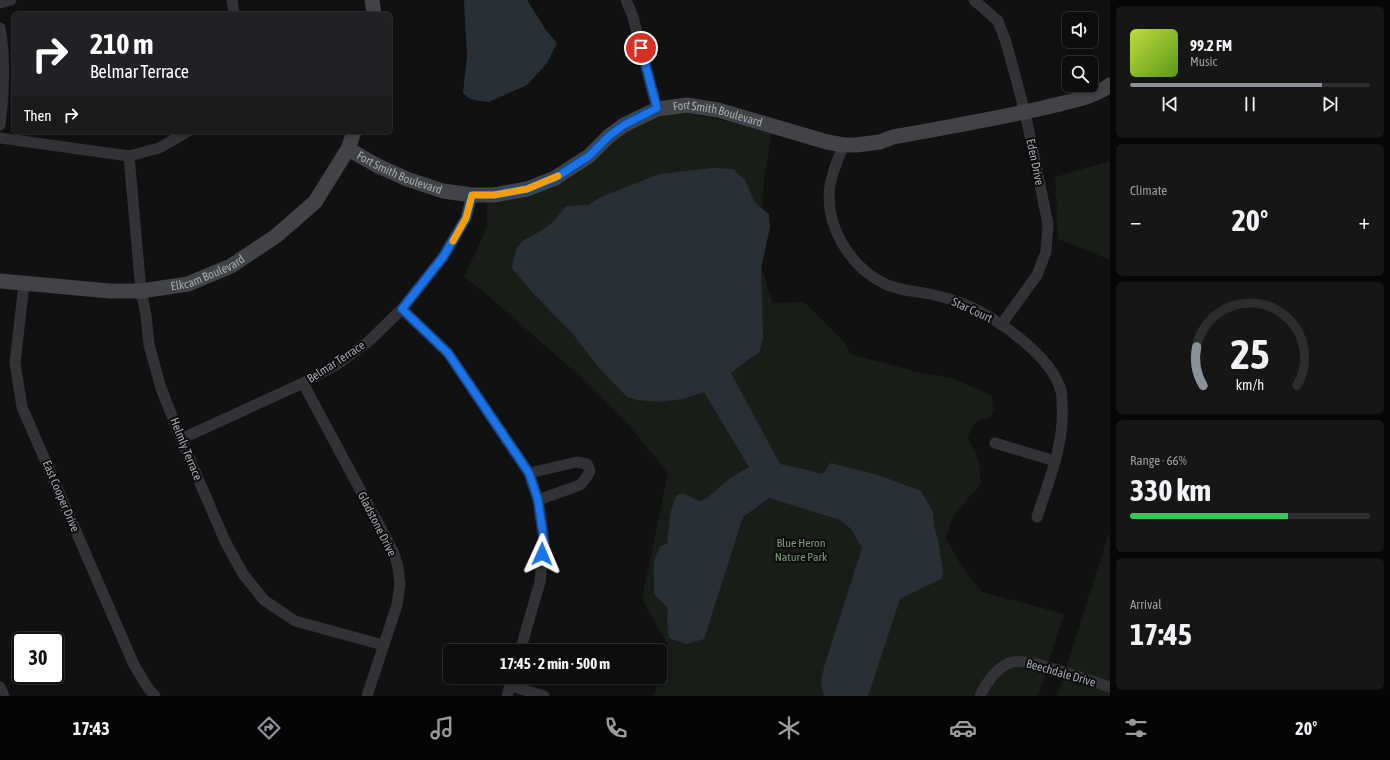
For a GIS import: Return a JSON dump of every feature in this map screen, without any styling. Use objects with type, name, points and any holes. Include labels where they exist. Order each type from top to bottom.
[{"type":"street","points":[[0,3],[11,0]]},
{"type":"street","points":[[232,0],[234,12]]},
{"type":"street","points":[[372,0],[374,12]]},
{"type":"street","points":[[626,0],[633,17],[657,108]]},
{"type":"street","name":"Eden Drive","points":[[974,0],[998,21],[1006,42],[1025,112],[1048,224],[1046,252],[1037,275],[1001,325]]},
{"type":"street","points":[[0,28],[3,44],[4,95],[0,126]]},
{"type":"street","name":"Fort Smith Boulevard","points":[[348,149],[407,180],[442,191],[472,195],[494,195],[527,189],[555,178],[589,156],[609,136],[624,125],[657,108],[687,105],[718,110],[827,142],[844,145],[856,145],[880,142],[893,137],[1025,112],[1092,95],[1110,85]]},
{"type":"street","points":[[0,138],[129,156],[159,148],[184,134]]},
{"type":"street","name":"Elkcam Boulevard","points":[[0,281],[110,291],[141,290],[188,284],[231,266],[276,236],[315,202],[348,149],[353,134]]},
{"type":"street","name":"Star Court","points":[[844,145],[835,164],[830,186],[832,216],[836,231],[844,248],[862,269],[886,284],[901,289],[937,296],[965,305],[1001,325],[1033,349],[1051,369],[1061,391],[1063,418],[1061,438],[1055,461],[1037,517]]},
{"type":"street","name":"Helmly Terrace","points":[[129,156],[141,290],[146,315],[149,345],[161,388],[181,440],[225,541],[242,574],[264,600],[296,621],[383,645]]},
{"type":"street","name":"Belmar Terrace","points":[[181,440],[303,384],[336,365],[368,342],[402,309],[443,257],[466,218],[472,195]]},
{"type":"street","name":"East Cooper Drive","points":[[24,284],[15,363],[22,407],[134,665],[148,688],[155,696]]},
{"type":"street","points":[[402,309],[448,353],[529,473],[538,500],[544,541],[540,582],[522,644]]},
{"type":"street","name":"Gladstone Drive","points":[[303,384],[393,551],[398,567],[400,584],[398,605],[383,645],[367,696]]},
{"type":"street","points":[[994,443],[1055,461]]},
{"type":"street","points":[[529,473],[577,462],[587,464],[590,471],[580,485],[538,500]]},
{"type":"street","name":"Beechdale Drive","points":[[980,696],[986,685],[998,670],[1013,662],[1028,661],[1110,687]]},
{"type":"street","points":[[510,686],[544,696]]},
{"type":"street","points":[[0,687],[4,696]]},
{"type":"green space","name":"Blue Heron Nature Park","points":[[675,110],[772,131],[764,180],[760,261],[772,303],[804,302],[845,343],[850,354],[914,371],[954,379],[991,395],[994,411],[989,418],[978,420],[967,437],[978,459],[981,483],[952,518],[946,538],[959,562],[982,592],[1064,614],[1038,696],[654,696],[657,684],[667,684],[668,645],[642,599],[668,473],[627,423],[591,386],[485,293],[464,277],[487,227],[487,203],[516,198],[566,180],[622,132],[652,117]]},
{"type":"green space","points":[[1110,161],[1110,260],[1058,239],[1055,177]]},
{"type":"green space","points":[[1110,530],[1110,682],[1066,668]]},
{"type":"green space","points":[[1063,677],[1110,692],[1110,696],[1057,696]]},
{"type":"shaded area","points":[[464,0],[527,0],[546,30],[557,43],[547,63],[527,85],[489,102],[470,99],[463,93],[467,55]]},
{"type":"shaded area","points":[[712,168],[733,169],[745,180],[755,203],[769,214],[770,227],[761,269],[763,338],[759,353],[731,373],[780,464],[819,474],[824,473],[830,463],[878,475],[921,491],[933,512],[943,573],[941,579],[900,599],[868,696],[824,696],[821,683],[824,667],[862,548],[851,529],[840,520],[769,498],[743,517],[704,639],[686,644],[669,638],[667,621],[668,608],[654,594],[654,561],[660,546],[667,544],[671,511],[676,496],[682,493],[699,501],[706,499],[730,478],[749,467],[704,392],[683,399],[657,402],[627,397],[599,368],[572,333],[531,291],[512,268],[514,257],[520,244],[552,223],[566,206],[588,205],[603,196],[660,174]]},
{"type":"slow traffic","points":[[453,241],[466,218],[472,195],[494,195],[527,189],[558,176]]},
{"type":"route","points":[[542,554],[544,541],[538,500],[529,473],[448,353],[402,309],[443,257],[466,218],[472,195],[494,195],[527,189],[555,178],[589,156],[609,136],[624,125],[657,108],[641,48]]}]
